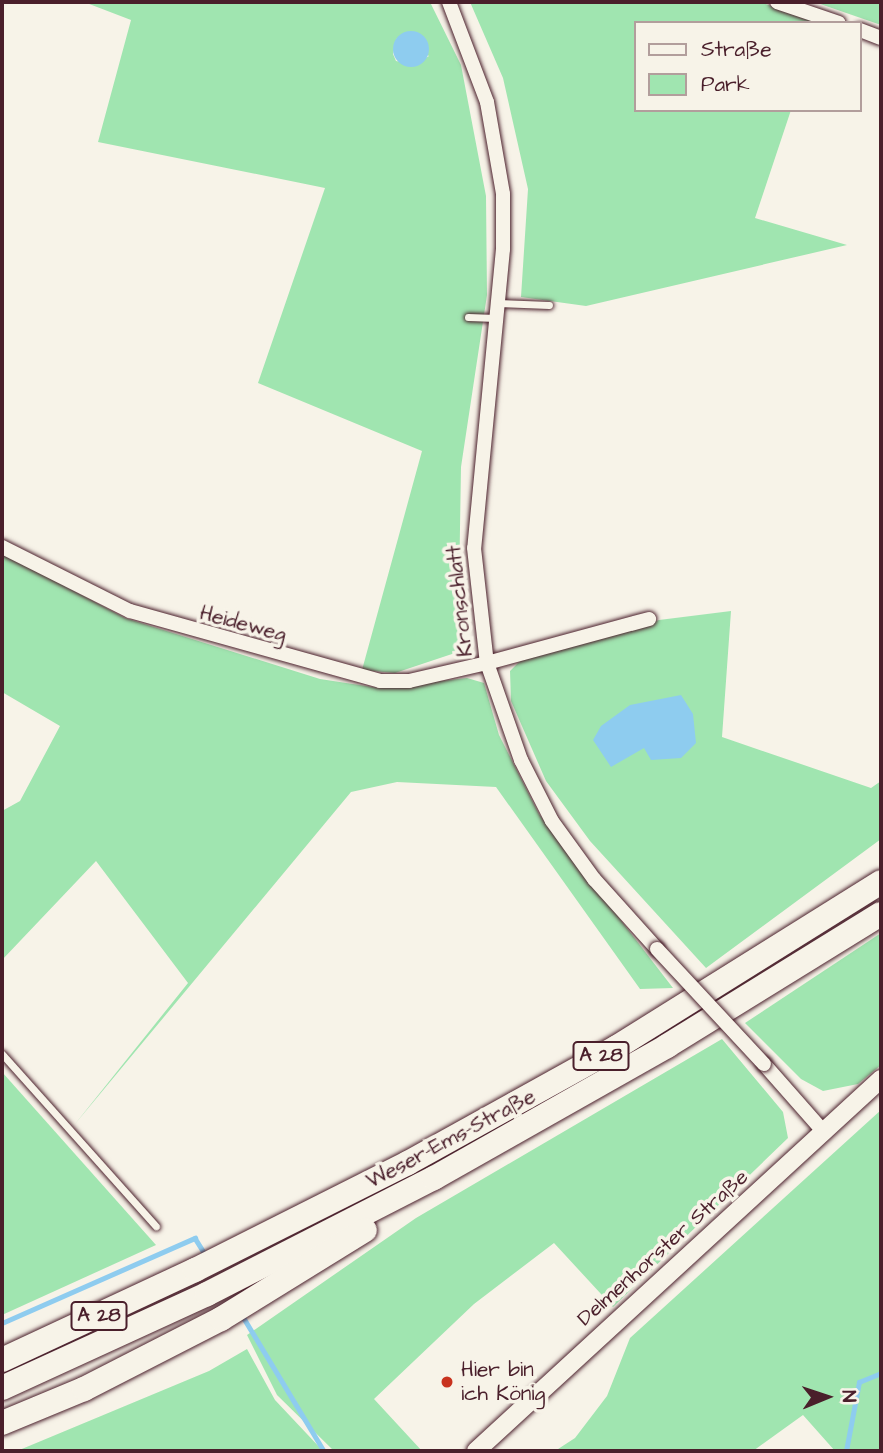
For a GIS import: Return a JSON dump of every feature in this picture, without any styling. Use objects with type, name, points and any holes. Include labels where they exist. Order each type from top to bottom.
[{"type":"highway","name":"Weser-Ems-Straße","points":[[2,1360],[222,1257],[408,1163],[606,1053],[881,882]]},
{"type":"highway","name":"Weser-Ems-Straße","points":[[2,1388],[207,1294],[434,1178],[667,1046],[881,914]]},
{"type":"highway","points":[[2,1423],[84,1389],[220,1320],[425,1195],[434,1178]]},
{"type":"street","name":"Kronschlatt","points":[[449,2],[474,58],[498,149],[503,249],[474,548],[487,663],[521,760],[552,821],[594,879],[824,1132]]},
{"type":"street","points":[[777,2],[833,21]]},
{"type":"street","points":[[862,31],[881,38]]},
{"type":"street","name":"Heideweg","points":[[2,547],[130,611],[343,673],[380,681],[409,681],[649,620]]},
{"type":"street","name":"Delmenhorster Straße","points":[[476,1451],[881,1079]]},
{"type":"lane","points":[[498,303],[549,304]]},
{"type":"lane","points":[[468,317],[496,318]]},
{"type":"lane","points":[[2,1054],[156,1226]]},
{"type":"green space","points":[[84,2],[430,2],[461,65],[486,196],[487,295],[461,467],[458,652],[395,673],[362,670],[422,451],[258,383],[325,188],[98,142],[131,20]],"holes":[[[397,38],[429,56],[414,65],[396,61],[393,54]]]},
{"type":"green space","points":[[470,2],[760,2],[815,21],[634,21],[634,112],[790,112],[755,218],[847,245],[586,306],[521,297],[528,189],[503,78]]},
{"type":"green space","points":[[815,2],[881,2],[881,25],[826,6]]},
{"type":"green space","points":[[2,553],[125,618],[320,679],[379,688],[467,678],[484,683],[499,735],[539,814],[673,988],[640,989],[496,787],[397,782],[351,792],[75,1124],[188,983],[96,861],[2,960],[2,811],[20,801],[60,726],[2,692]]},
{"type":"green space","points":[[731,611],[722,737],[871,788],[881,781],[881,839],[706,968],[590,841],[546,781],[511,701],[510,671],[521,660],[659,620]]},
{"type":"green space","points":[[881,933],[881,1065],[858,1084],[823,1091],[801,1079],[745,1023]]},
{"type":"green space","points":[[722,1039],[783,1112],[788,1138],[613,1307],[554,1243],[474,1304],[374,1399],[422,1451],[334,1451],[277,1395],[247,1335],[416,1218]]},
{"type":"green space","points":[[2,1072],[156,1245],[2,1315]]},
{"type":"green space","points":[[881,1110],[881,1451],[835,1451],[803,1415],[753,1451],[555,1451],[575,1438],[607,1396],[630,1338]]},
{"type":"green space","points":[[247,1349],[275,1400],[323,1451],[17,1451],[209,1371]]},
{"type":"water","points":[[411,31],[423,37],[429,49],[423,61],[411,67],[399,61],[393,49],[399,37]]},
{"type":"water","points":[[681,695],[693,714],[696,743],[681,758],[651,760],[644,748],[611,767],[593,740],[601,726],[630,705]]},
{"type":"waterway","points":[[2,1323],[195,1238],[207,1257]]},
{"type":"waterway","points":[[242,1315],[324,1451]]},
{"type":"waterway","points":[[846,1451],[859,1382],[881,1373]]},
{"type":"place","name":"Hier bin ich König","points":[[447,1382]]}]
